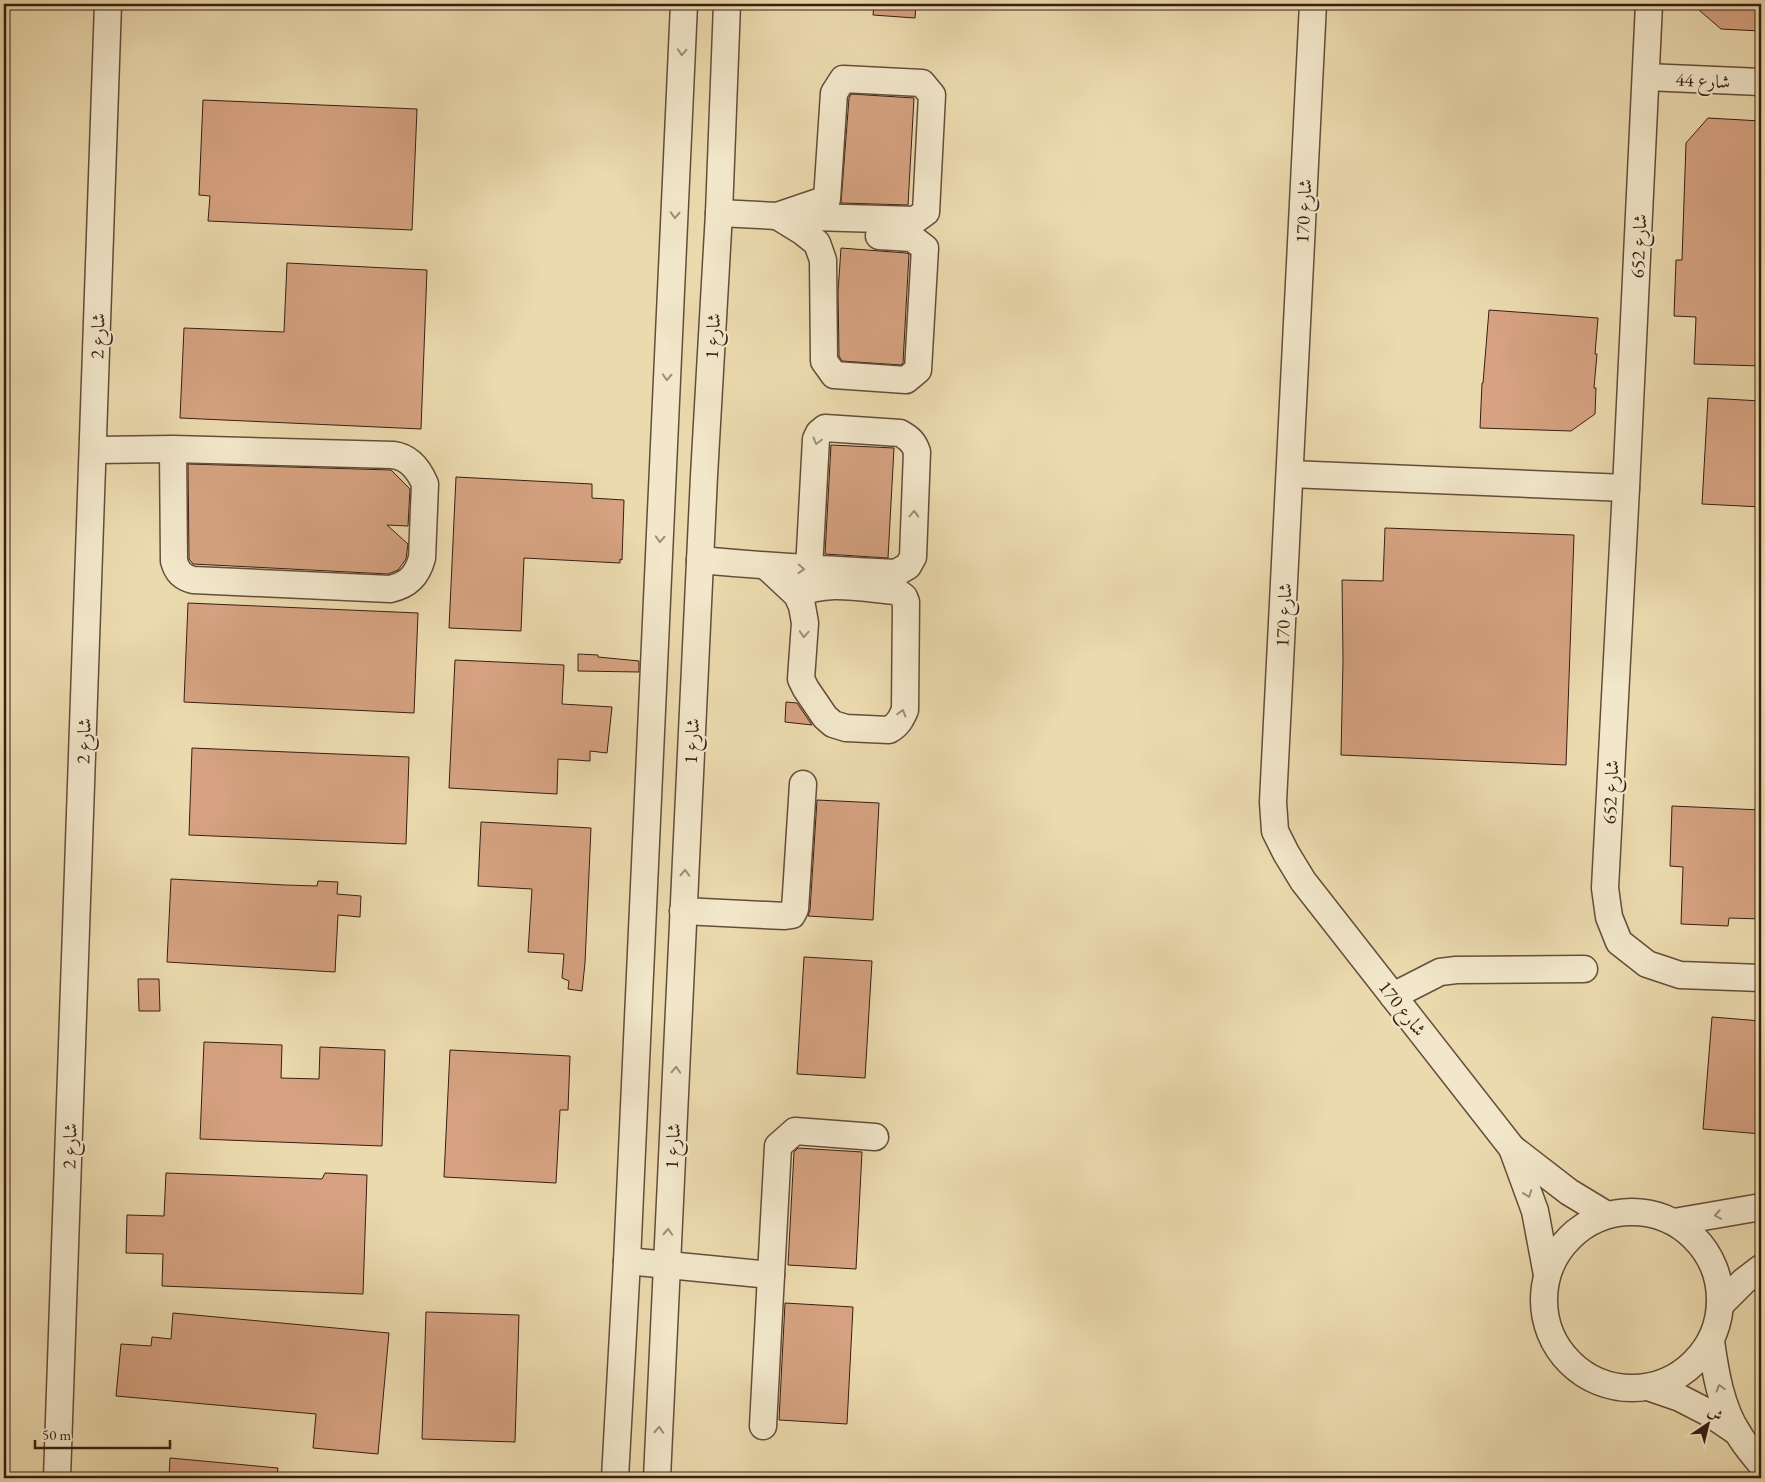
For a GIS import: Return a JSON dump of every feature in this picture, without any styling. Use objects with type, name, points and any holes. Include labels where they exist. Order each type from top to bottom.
[{"type":"street","name":"شارع 2","points":[[57,1478],[108,4]]},
{"type":"street","points":[[615,1478],[627,1261],[684,4]]},
{"type":"street","name":"شارع 1","points":[[657,1478],[704,476],[719,214],[727,4]]},
{"type":"street","name":"شارع 170","points":[[1313,4],[1273,802],[1275,831],[1303,881],[1512,1148],[1569,1192],[1607,1215]]},
{"type":"street","name":"شارع 652","points":[[1649,4],[1605,888],[1609,917],[1619,942],[1646,964],[1680,975],[1761,978]]},
{"type":"street","name":"شارع 44","points":[[1646,77],[1761,82]]},
{"type":"street","points":[[719,214],[776,216],[915,220],[926,212],[932,96],[922,83],[843,79],[834,93],[827,199],[776,216]]},
{"type":"street","points":[[776,216],[817,243],[823,260],[824,361],[834,375],[906,380],[918,370],[925,248],[912,238],[803,232]]},
{"type":"street","points":[[700,560],[809,569],[896,573],[908,566],[913,557],[917,452],[915,444],[909,438],[900,433],[826,428],[819,433],[816,439],[809,569]]},
{"type":"street","points":[[94,450],[173,449],[393,455],[403,457],[420,474],[425,484],[422,558],[415,576],[401,587],[390,589],[193,580],[185,578],[176,568],[174,561],[173,449]]},
{"type":"street","points":[[663,472],[704,476]]},
{"type":"street","points":[[1290,474],[1626,488]]},
{"type":"street","points":[[766,566],[797,595],[802,606],[805,623],[801,679],[825,717],[833,724],[846,728],[889,730],[894,727],[900,722],[904,710],[906,602],[904,597],[896,591],[830,586],[797,595]]},
{"type":"street","points":[[683,911],[792,915],[795,909],[804,784]]},
{"type":"street","points":[[1393,996],[1440,972],[1456,970],[1584,969]]},
{"type":"street","points":[[763,1426],[778,1146],[795,1131],[875,1137]]},
{"type":"street","name":"شارع 170","points":[[1512,1148],[1534,1211],[1547,1275]]},
{"type":"street","points":[[1674,1222],[1761,1207]]},
{"type":"street","points":[[1630,1212],[1652,1214],[1674,1222],[1704,1248],[1714,1266],[1719,1285],[1720,1305],[1718,1323],[1711,1341],[1695,1363],[1674,1378],[1648,1387],[1626,1388],[1604,1384],[1584,1374],[1566,1359],[1554,1341],[1546,1320],[1544,1297],[1547,1275],[1556,1255],[1569,1238],[1587,1224],[1607,1215],[1630,1212]]},
{"type":"street","points":[[627,1261],[771,1275]]},
{"type":"street","points":[[1720,1305],[1744,1281],[1761,1268]]},
{"type":"street","points":[[1711,1341],[1715,1372],[1724,1403],[1737,1432],[1761,1464]]},
{"type":"street","points":[[1648,1387],[1680,1398],[1709,1413],[1737,1432]]},
{"type":"building","points":[[874,4],[916,4],[915,18],[873,15]]},
{"type":"building","points":[[1692,4],[1761,4],[1761,31],[1721,29]]},
{"type":"building","points":[[851,94],[914,98],[908,205],[841,203],[849,98]]},
{"type":"building","points":[[203,100],[417,109],[412,230],[208,221],[210,196],[199,195]]},
{"type":"building","points":[[1708,118],[1761,121],[1761,366],[1694,364],[1696,317],[1674,316],[1676,260],[1682,260],[1686,143]]},
{"type":"building","points":[[841,248],[909,254],[903,363],[901,365],[842,361],[839,356],[838,292]]},
{"type":"building","points":[[287,263],[427,270],[421,429],[180,418],[184,328],[284,332]]},
{"type":"building","points":[[1489,310],[1598,318],[1595,354],[1597,354],[1594,388],[1596,388],[1595,414],[1571,431],[1480,428]]},
{"type":"building","points":[[1708,398],[1761,401],[1761,507],[1702,504]]},
{"type":"building","points":[[831,445],[894,448],[888,558],[825,554]]},
{"type":"building","points":[[188,464],[391,470],[410,489],[408,526],[387,525],[408,544],[406,559],[398,570],[388,574],[193,564],[189,559]]},
{"type":"building","points":[[456,477],[592,484],[592,498],[624,500],[622,560],[620,559],[620,563],[524,558],[521,631],[449,628]]},
{"type":"building","points":[[1385,528],[1574,535],[1566,765],[1341,755],[1342,580],[1383,581]]},
{"type":"building","points":[[188,603],[418,613],[414,713],[184,702]]},
{"type":"building","points":[[578,654],[639,661],[639,672],[578,671]]},
{"type":"building","points":[[455,660],[564,665],[562,704],[612,707],[607,753],[590,751],[590,761],[558,759],[557,794],[449,788]]},
{"type":"building","points":[[786,702],[797,703],[812,725],[785,722]]},
{"type":"building","points":[[192,748],[409,757],[406,844],[189,835]]},
{"type":"building","points":[[817,800],[879,803],[873,920],[808,916],[810,910]]},
{"type":"building","points":[[1672,806],[1761,810],[1761,919],[1729,918],[1728,926],[1681,924],[1683,867],[1670,866]]},
{"type":"building","points":[[481,822],[591,828],[582,991],[568,989],[569,981],[562,978],[564,954],[528,952],[532,889],[478,886]]},
{"type":"building","points":[[171,879],[317,886],[318,881],[338,882],[337,894],[361,896],[360,917],[338,915],[335,972],[167,962]]},
{"type":"building","points":[[804,957],[872,961],[865,1078],[797,1074]]},
{"type":"building","points":[[138,979],[159,979],[160,1011],[139,1011]]},
{"type":"building","points":[[1712,1017],[1761,1021],[1761,1134],[1703,1129]]},
{"type":"building","points":[[204,1042],[282,1045],[281,1078],[319,1079],[320,1047],[385,1050],[382,1146],[200,1139]]},
{"type":"building","points":[[450,1050],[570,1056],[568,1110],[560,1110],[556,1183],[444,1177]]},
{"type":"building","points":[[798,1148],[862,1152],[856,1269],[788,1265],[794,1152]]},
{"type":"building","points":[[166,1173],[322,1179],[325,1173],[367,1175],[363,1294],[162,1286],[163,1254],[126,1253],[127,1215],[164,1216]]},
{"type":"building","points":[[785,1303],[853,1307],[847,1424],[779,1420]]},
{"type":"building","points":[[426,1312],[519,1315],[515,1442],[422,1439]]},
{"type":"building","points":[[173,1313],[389,1333],[378,1454],[313,1448],[316,1414],[116,1396],[121,1344],[151,1346],[152,1337],[171,1339]]},
{"type":"building","points":[[170,1458],[278,1468],[277,1478],[169,1478]]}]
